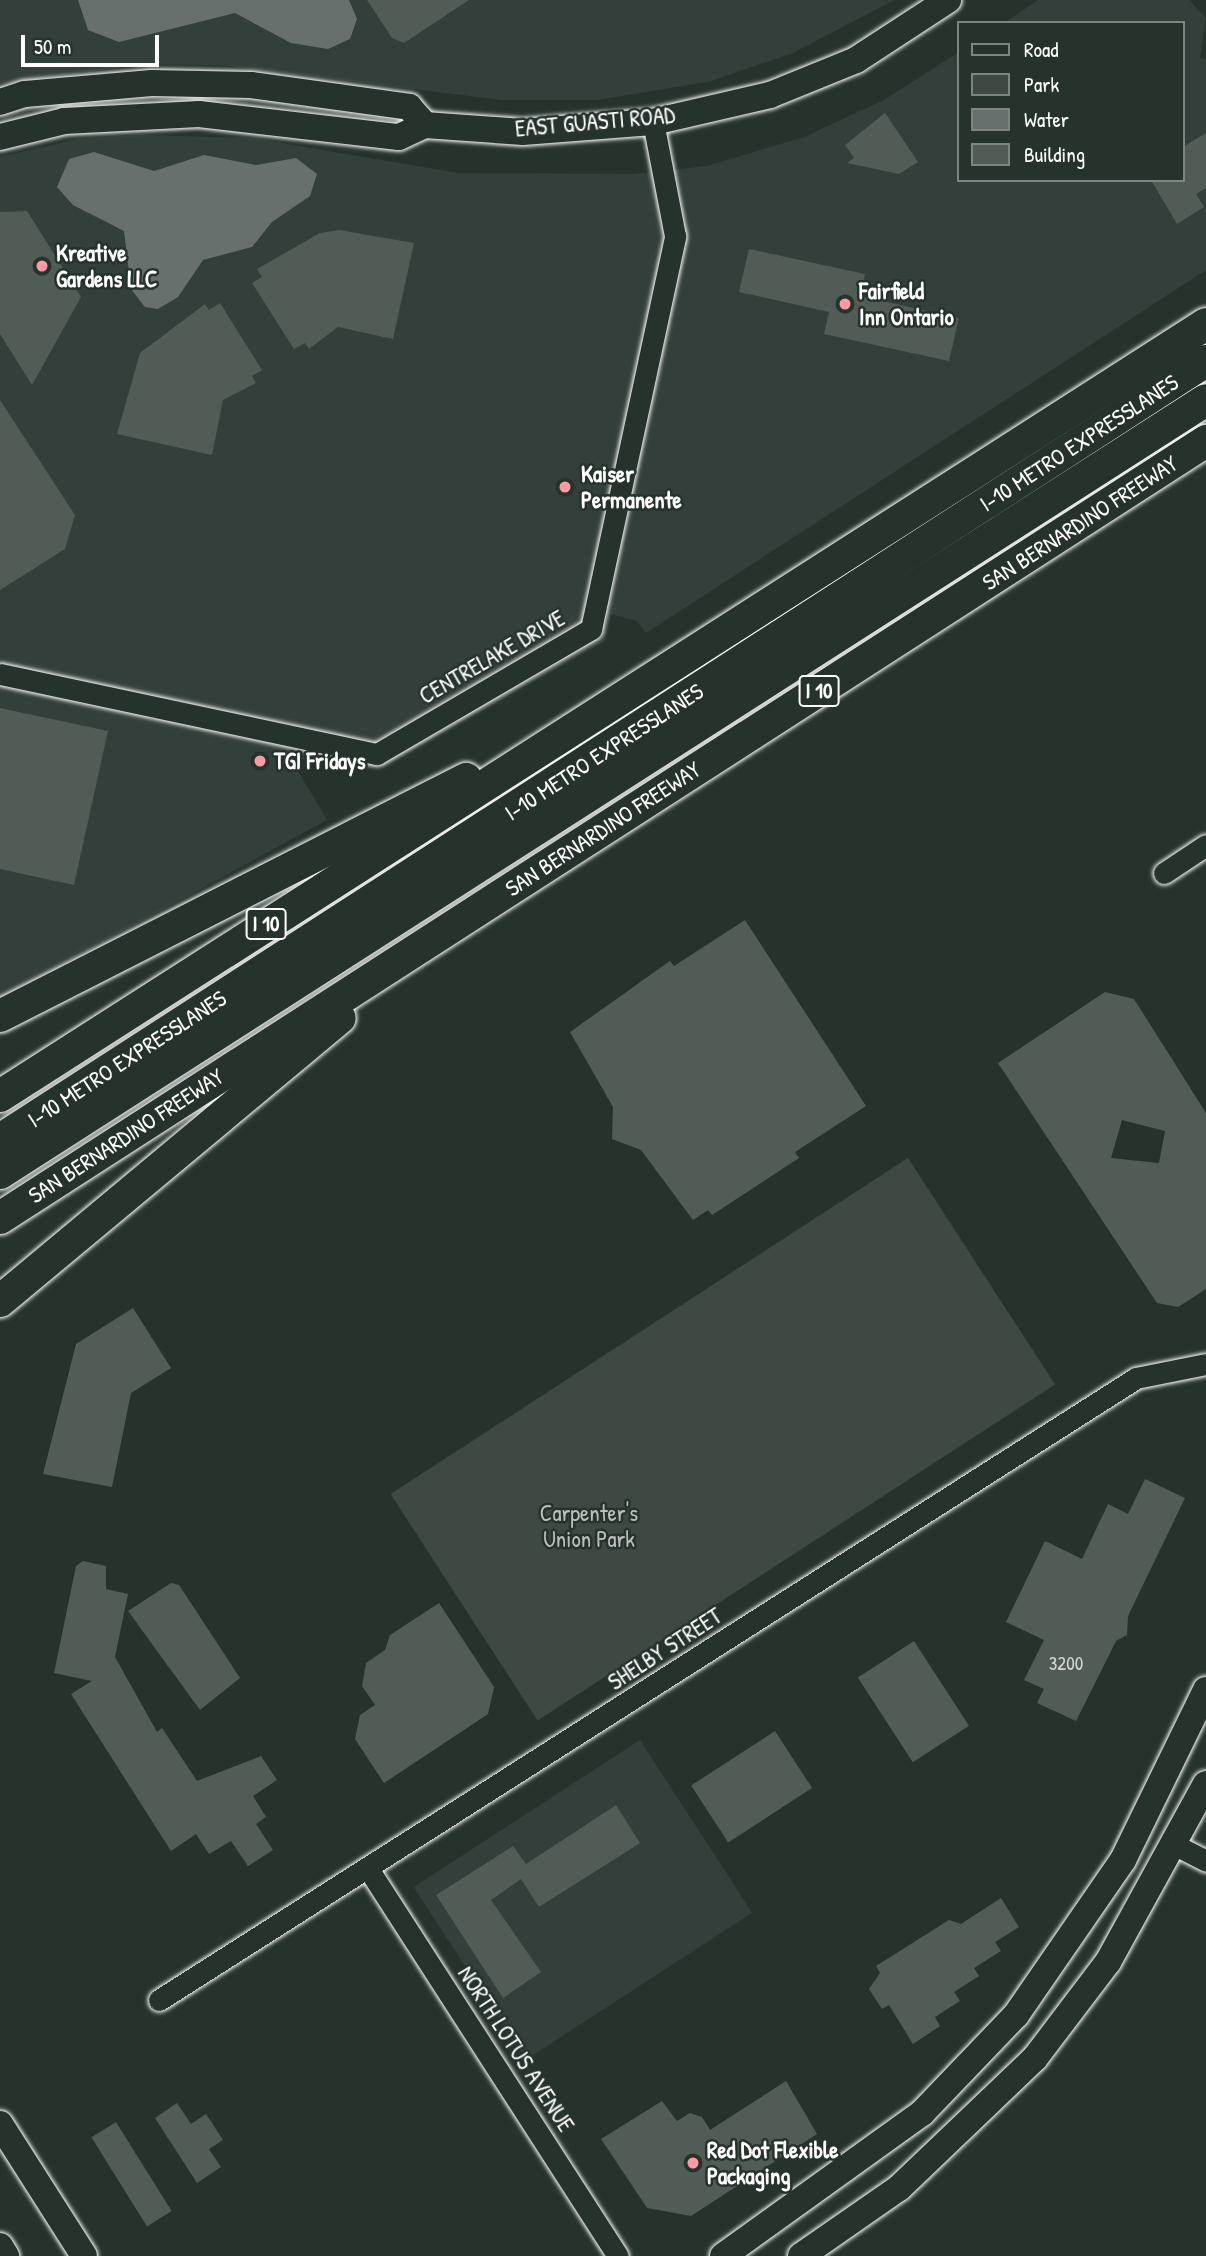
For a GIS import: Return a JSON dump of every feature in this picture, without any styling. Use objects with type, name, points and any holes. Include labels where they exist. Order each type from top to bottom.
[{"type":"highway","name":"I 10","points":[[0,1096],[1206,324]]},
{"type":"highway","name":"I-10 METRO EXPRESSLANES","points":[[0,1140],[1206,361]]},
{"type":"highway","name":"I-10 METRO EXPRESSLANES","points":[[0,1173],[1206,400]]},
{"type":"highway","name":"SAN BERNARDINO FREEWAY","points":[[0,1217],[1206,441]]},
{"type":"highway","points":[[0,1016],[434,791],[532,753]]},
{"type":"highway","points":[[0,1301],[432,939]]},
{"type":"main road","name":"EAST GUASTI ROAD","points":[[0,138],[64,121],[199,114],[399,137],[425,125],[523,132],[653,122],[769,95],[843,65],[948,0]]},
{"type":"main road","points":[[0,102],[25,94],[152,83],[251,85],[409,107],[425,125]]},
{"type":"main road","points":[[723,2256],[870,2157],[962,2074],[1071,1943],[1142,1827],[1206,1690]]},
{"type":"main road","points":[[801,2256],[909,2179],[1035,2058],[1108,1962],[1177,1846],[1206,1784]]},
{"type":"main road","points":[[1142,1827],[1177,1846]]},
{"type":"main road","points":[[0,2124],[84,2256]]},
{"type":"main road","points":[[0,2246],[6,2256]]},
{"type":"street","name":"CENTRELAKE DRIVE","points":[[0,674],[377,754],[592,629],[675,236],[653,122]]},
{"type":"street","points":[[1164,873],[1206,845]]},
{"type":"street","name":"SHELBY STREET","points":[[159,2000],[369,1870],[1136,1378],[1206,1364]]},
{"type":"street","points":[[1177,1846],[1206,1861]]},
{"type":"street","name":"NORTH LOTUS AVENUE","points":[[369,1870],[618,2256]]},
{"type":"shaded area","points":[[0,0],[894,0],[791,54],[708,82],[598,100],[502,100],[223,65],[144,64],[0,84]]},
{"type":"shaded area","points":[[1038,0],[1189,0],[1206,18],[1200,58],[1206,60],[1206,270],[646,633],[637,621],[611,614],[605,641],[384,766],[358,770],[289,756],[327,820],[0,998],[0,157],[77,139],[142,135],[252,138],[459,173],[633,174],[707,166],[804,137],[884,100],[958,53],[958,182],[1185,182],[1185,21],[1007,21]]},
{"type":"shaded area","points":[[640,1740],[752,1913],[526,2060],[414,1887]]},
{"type":"green space","name":"Carpenter's Union Park","points":[[908,1158],[1055,1384],[538,1720],[391,1494]]},
{"type":"water","points":[[78,0],[349,0],[357,19],[350,39],[328,49],[291,43],[235,13],[119,42],[88,30]]},
{"type":"water","points":[[94,152],[154,171],[204,155],[256,165],[296,158],[317,174],[310,196],[272,222],[252,247],[203,260],[178,297],[158,309],[145,307],[131,289],[124,231],[73,205],[57,187],[69,159]]},
{"type":"building","points":[[367,0],[469,0],[404,43],[392,38]]},
{"type":"building","points":[[885,113],[918,162],[899,174],[847,163],[854,158],[845,145]]},
{"type":"building","points":[[1206,133],[1206,188],[1196,194],[1204,207],[1177,224],[1152,182],[1185,182],[1185,146]]},
{"type":"building","points":[[27,211],[81,297],[32,385],[0,334],[0,212]]},
{"type":"building","points":[[339,230],[414,243],[393,339],[338,327],[309,349],[305,343],[294,349],[252,283],[262,277],[257,269],[320,233]]},
{"type":"building","name":"Fairfield Inn Ontario","points":[[749,249],[865,274],[860,296],[959,318],[949,361],[824,334],[829,312],[739,292]]},
{"type":"building","points":[[220,303],[262,370],[252,376],[256,383],[223,400],[212,455],[117,434],[140,353],[205,304],[209,310]]},
{"type":"building","points":[[0,400],[75,515],[65,549],[0,590]]},
{"type":"building","points":[[0,708],[108,731],[74,885],[0,869]]},
{"type":"building","points":[[745,920],[866,1106],[795,1152],[799,1158],[712,1215],[708,1210],[693,1220],[641,1150],[612,1139],[613,1107],[570,1032],[670,961],[674,966]]},
{"type":"building","points":[[1105,992],[1134,999],[1206,1113],[1206,1289],[1178,1307],[1157,1303],[998,1063]],"holes":[[[1122,1120],[1165,1131],[1159,1163],[1111,1158]]]},
{"type":"building","points":[[133,1308],[171,1368],[131,1393],[112,1487],[43,1474],[76,1344]]},
{"type":"building","points":[[1145,1479],[1185,1498],[1128,1616],[1127,1635],[1116,1641],[1076,1721],[1037,1703],[1044,1689],[1024,1680],[1044,1640],[1006,1622],[1045,1541],[1082,1559],[1108,1504],[1128,1514]]},
{"type":"building","points":[[83,1561],[106,1566],[106,1589],[128,1594],[115,1657],[157,1732],[162,1728],[197,1781],[261,1756],[277,1780],[253,1796],[266,1817],[256,1824],[273,1850],[248,1866],[231,1841],[209,1854],[196,1834],[171,1851],[71,1694],[92,1681],[54,1673],[76,1566]]},
{"type":"building","points":[[171,1583],[179,1585],[240,1678],[200,1710],[128,1611]]},
{"type":"building","points":[[439,1603],[494,1687],[488,1714],[384,1783],[355,1739],[360,1715],[375,1705],[362,1686],[366,1663],[385,1650],[390,1635]]},
{"type":"building","points":[[914,1641],[969,1726],[913,1762],[858,1677]]},
{"type":"building","points":[[775,1731],[812,1788],[728,1842],[691,1785]]},
{"type":"building","points":[[616,1805],[640,1843],[539,1907],[521,1879],[491,1900],[541,1972],[503,1998],[436,1895],[513,1846],[526,1864]]},
{"type":"building","points":[[1001,1898],[1019,1927],[995,1942],[1001,1951],[974,1968],[979,1976],[954,1992],[960,2001],[935,2017],[940,2026],[913,2044],[889,2005],[882,2009],[869,1989],[880,1973],[876,1966],[949,1920],[961,1924]]},
{"type":"building","points":[[786,2081],[817,2134],[691,2216],[647,2208],[601,2139],[662,2101],[677,2121],[690,2113],[702,2117],[710,2130]]},
{"type":"building","points":[[177,2103],[191,2124],[206,2114],[223,2140],[209,2149],[221,2167],[197,2183],[155,2118]]},
{"type":"building","points":[[116,2122],[172,2211],[147,2226],[91,2137]]},
{"type":"place","name":"Kreative Gardens LLC","points":[[42,266]]},
{"type":"place","name":"Fairfield Inn Ontario","points":[[845,304]]},
{"type":"place","name":"Kaiser Permanente","points":[[565,487]]},
{"type":"place","name":"TGI Fridays","points":[[260,761]]},
{"type":"place","name":"Red Dot Flexible Packaging","points":[[693,2163]]}]
